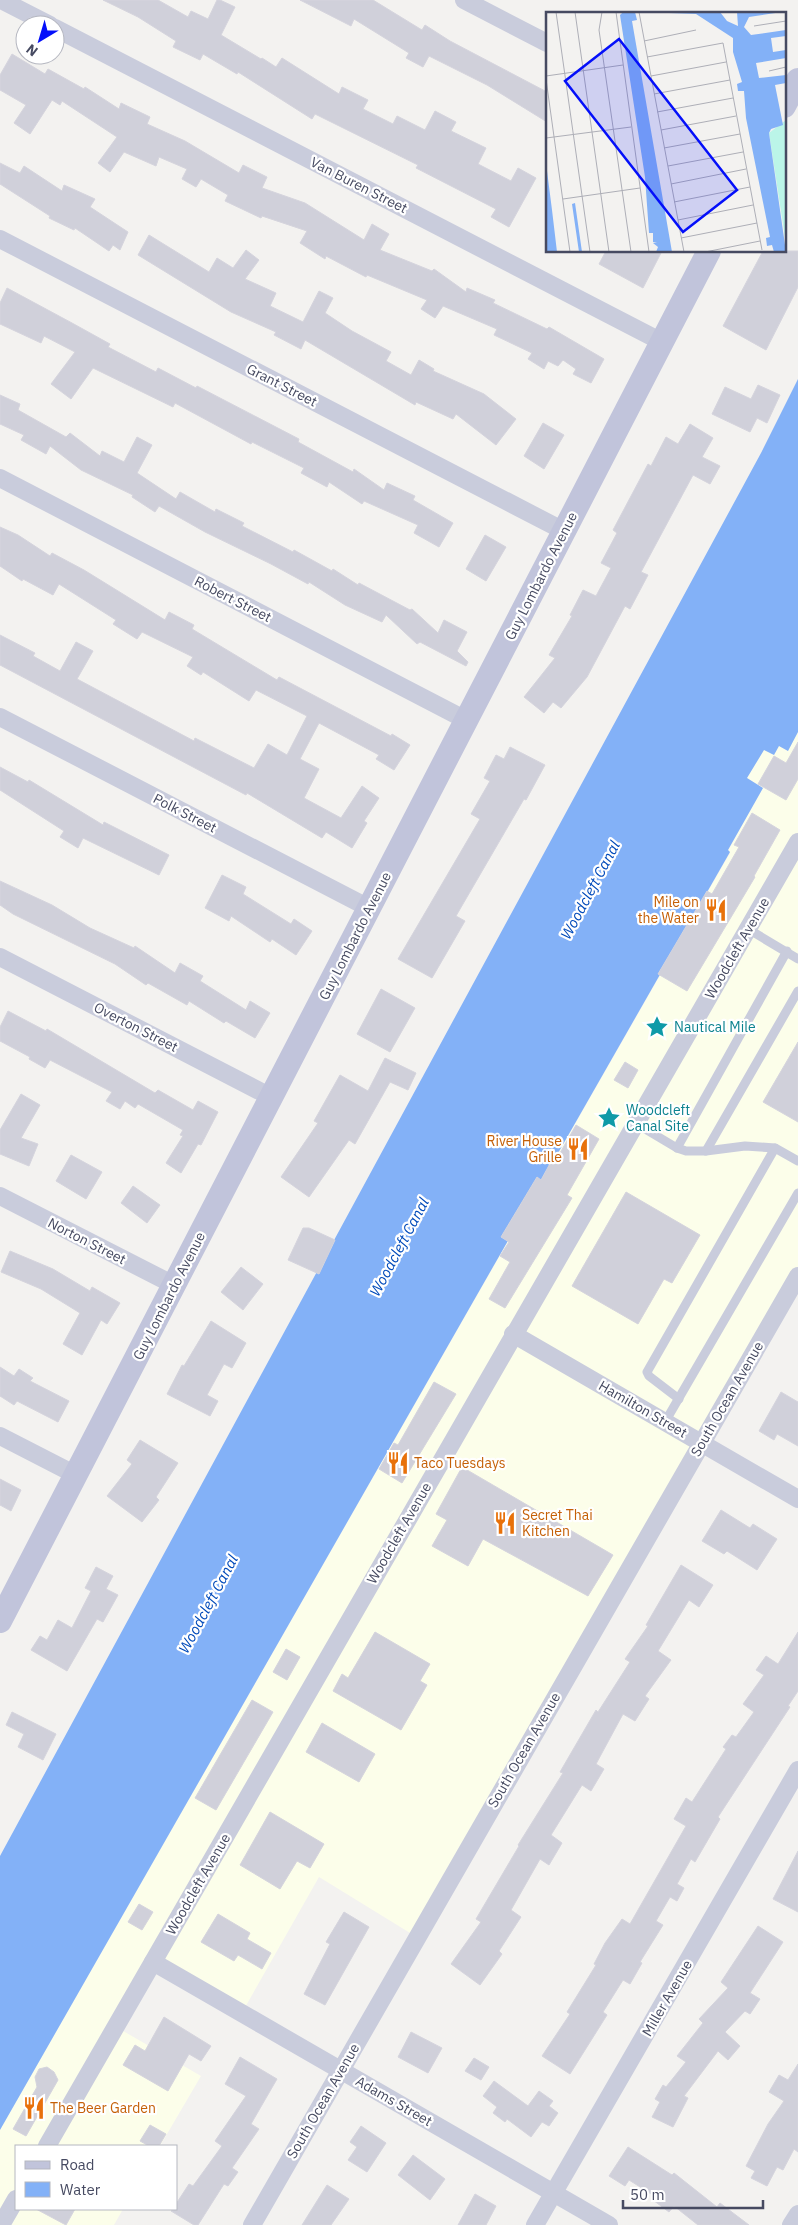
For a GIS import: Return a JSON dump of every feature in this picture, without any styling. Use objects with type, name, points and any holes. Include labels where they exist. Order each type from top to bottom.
[{"type":"street","points":[[1,0],[30,15]]},
{"type":"street","points":[[464,0],[546,42]]},
{"type":"street","name":"Van Buren Street","points":[[65,33],[662,342]]},
{"type":"street","points":[[786,102],[798,80]]},
{"type":"street","name":"Grant Street","points":[[0,239],[564,531]]},
{"type":"street","name":"Guy Lombardo Avenue","points":[[0,1621],[708,252]]},
{"type":"street","name":"Robert Street","points":[[0,478],[466,720]]},
{"type":"street","name":"Polk Street","points":[[0,717],[369,908]]},
{"type":"street","name":"Woodcleft Avenue","points":[[48,2145],[798,842]]},
{"type":"street","name":"Overton Street","points":[[0,957],[271,1097]]},
{"type":"street","name":"Norton Street","points":[[0,1196],[174,1285]]},
{"type":"street","name":"South Ocean Avenue","points":[[252,2225],[798,1276]]},
{"type":"street","name":"Hamilton Street","points":[[513,1334],[798,1499]]},
{"type":"street","points":[[0,1436],[76,1475]]},
{"type":"street","name":"Miller Avenue","points":[[535,2225],[798,1770]]},
{"type":"street","name":"Adams Street","points":[[153,1962],[609,2225]]},
{"type":"street","points":[[1,2225],[15,2201]]},
{"type":"street","points":[[791,2225],[798,2214]]},
{"type":"lane","points":[[748,929],[798,959]]},
{"type":"lane","points":[[677,1148],[787,951]]},
{"type":"lane","points":[[706,1151],[798,991]]},
{"type":"lane","points":[[635,1123],[677,1148],[686,1151],[706,1151],[745,1146],[775,1148],[798,1161]]},
{"type":"lane","points":[[679,1399],[649,1376],[647,1372],[775,1148]]},
{"type":"lane","points":[[665,1422],[798,1193]]},
{"type":"shaded area","name":"Nautical Mile","points":[[798,732],[798,1280],[415,1936],[319,1877],[243,2011],[156,1961],[118,2028],[201,2076],[161,2145],[15,2145],[15,2210],[122,2210],[114,2225],[0,2225],[0,2130],[730,853],[728,851],[763,788],[747,778],[764,750],[779,746],[788,751]]},
{"type":"water","name":"Woodcleft Canal","points":[[798,379],[798,732],[788,751],[779,746],[774,755],[764,750],[747,778],[763,788],[728,850],[730,852],[0,2130],[0,1856],[761,453]]},
{"type":"building","points":[[103,0],[158,0],[188,17],[191,11],[208,19],[217,0],[220,0],[235,7],[221,35],[261,59],[276,67],[282,58],[339,94],[342,87],[368,100],[363,109],[393,124],[397,116],[425,130],[435,111],[456,122],[451,131],[486,148],[478,164],[511,181],[518,168],[536,178],[509,227],[491,217],[496,209],[416,168],[418,165],[315,114],[312,119],[238,72],[237,74],[203,54],[200,60],[173,47],[176,41],[138,17]]},
{"type":"building","points":[[300,0],[373,0],[422,30],[425,25],[450,41],[546,91],[546,121],[487,85],[429,56],[423,67],[406,58],[409,53],[354,19],[351,26]]},
{"type":"building","points":[[12,54],[15,56],[15,65],[30,65],[45,74],[48,69],[84,89],[85,87],[119,109],[121,103],[150,117],[147,124],[185,141],[239,173],[243,165],[267,177],[262,188],[305,203],[364,240],[372,224],[389,234],[380,250],[432,271],[434,269],[466,292],[467,288],[495,300],[493,303],[547,329],[549,327],[604,359],[591,383],[573,374],[576,369],[563,360],[558,366],[548,361],[544,369],[528,359],[532,353],[494,335],[497,329],[443,306],[435,318],[421,309],[427,300],[367,275],[366,277],[326,256],[325,259],[300,243],[307,231],[262,216],[261,218],[225,201],[228,195],[201,179],[196,187],[182,179],[187,169],[159,157],[156,166],[124,152],[110,172],[98,163],[117,137],[62,101],[60,105],[52,100],[30,134],[14,123],[26,105],[0,90],[0,75]]},
{"type":"building","points":[[0,163],[20,173],[24,166],[62,191],[64,185],[95,199],[90,207],[128,232],[120,250],[113,245],[109,251],[75,228],[74,230],[49,218],[50,216],[0,184]]},
{"type":"building","points":[[149,235],[209,272],[217,258],[233,268],[246,250],[259,260],[245,279],[276,293],[270,306],[303,322],[319,291],[333,298],[325,313],[352,331],[391,352],[386,361],[411,375],[419,360],[434,369],[433,371],[484,394],[516,419],[496,445],[456,414],[453,419],[416,402],[415,405],[305,340],[301,349],[274,335],[276,332],[231,312],[138,255]]},
{"type":"building","points":[[798,251],[798,287],[766,350],[723,326],[762,252]]},
{"type":"building","points":[[605,252],[661,252],[643,288],[599,264]]},
{"type":"building","points":[[7,288],[110,344],[108,347],[156,372],[158,368],[196,388],[197,386],[299,439],[298,442],[353,472],[354,469],[384,490],[387,483],[415,496],[413,500],[453,523],[439,547],[414,533],[418,525],[364,501],[362,504],[329,482],[327,487],[301,473],[304,468],[252,442],[251,444],[175,403],[173,407],[93,368],[71,399],[51,384],[75,352],[44,336],[41,343],[0,324],[0,303]]},
{"type":"building","points":[[758,385],[780,395],[767,423],[757,418],[750,432],[712,414],[725,387],[751,399]]},
{"type":"building","points":[[0,395],[20,404],[18,410],[66,437],[70,433],[100,456],[102,451],[124,462],[137,437],[152,445],[137,473],[176,499],[180,492],[215,512],[216,509],[244,523],[242,526],[293,552],[294,550],[332,571],[333,569],[358,585],[359,583],[410,610],[412,609],[438,633],[444,620],[467,632],[457,651],[468,662],[466,666],[420,642],[417,644],[386,615],[382,622],[345,605],[309,582],[308,584],[205,532],[159,506],[155,512],[132,497],[133,495],[81,470],[50,446],[46,454],[21,440],[24,435],[0,424]]},
{"type":"building","points":[[543,423],[564,435],[544,469],[524,456]]},
{"type":"building","points":[[690,424],[713,438],[702,457],[720,466],[710,484],[693,475],[641,572],[648,575],[630,609],[625,606],[587,677],[561,708],[553,702],[544,713],[524,697],[555,658],[549,655],[572,616],[570,615],[583,590],[596,596],[611,568],[601,563],[617,533],[613,530],[648,464],[651,466],[666,437],[678,444]]},
{"type":"building","points":[[0,527],[18,535],[50,556],[52,553],[84,570],[165,620],[169,612],[194,625],[192,629],[277,680],[279,677],[410,745],[394,770],[376,759],[379,755],[319,723],[300,759],[319,769],[304,798],[341,818],[362,786],[379,798],[364,821],[367,823],[352,848],[326,832],[322,838],[247,793],[246,795],[0,665],[0,635],[35,653],[33,656],[60,671],[76,642],[93,651],[77,679],[194,741],[195,738],[254,768],[268,744],[287,755],[307,716],[256,690],[249,701],[203,672],[201,675],[187,666],[193,657],[142,632],[137,639],[113,624],[116,620],[59,584],[53,595],[23,579],[22,581],[0,566]]},
{"type":"building","points":[[485,535],[506,547],[486,581],[466,569]]},
{"type":"building","points":[[798,742],[798,779],[786,800],[758,784],[774,756],[786,763]]},
{"type":"building","points":[[510,747],[545,765],[456,916],[465,921],[432,978],[398,959],[480,819],[471,814],[490,781],[484,778],[496,755],[504,759]]},
{"type":"building","points":[[0,767],[28,782],[29,780],[103,825],[104,822],[169,855],[159,875],[83,838],[78,848],[60,837],[64,831],[0,790]]},
{"type":"building","points":[[752,813],[780,830],[755,877],[687,991],[658,974],[707,891],[712,894],[739,847],[734,845]]},
{"type":"building","points":[[222,875],[246,887],[243,894],[291,924],[294,919],[312,931],[296,955],[272,939],[270,942],[231,916],[229,921],[205,908]]},
{"type":"building","points":[[0,881],[52,905],[90,928],[134,948],[135,946],[175,973],[180,963],[203,976],[200,981],[246,1010],[250,1001],[270,1013],[255,1038],[226,1021],[224,1023],[189,1001],[187,1005],[148,983],[146,985],[115,964],[13,914],[0,905]]},
{"type":"building","points":[[381,989],[415,1008],[390,1052],[357,1034]]},
{"type":"building","points":[[8,1011],[46,1031],[47,1029],[155,1093],[158,1090],[193,1110],[198,1101],[218,1112],[201,1145],[198,1144],[181,1173],[166,1163],[183,1136],[180,1135],[183,1130],[138,1104],[135,1108],[125,1101],[120,1109],[106,1101],[112,1092],[50,1060],[45,1068],[29,1059],[30,1057],[0,1041],[0,1027]]},
{"type":"building","points":[[798,1042],[798,1122],[763,1102]]},
{"type":"building","points":[[385,1058],[416,1073],[408,1090],[390,1082],[355,1144],[349,1140],[309,1197],[281,1177],[318,1123],[314,1121],[340,1075],[368,1091]]},
{"type":"building","points":[[625,1062],[638,1070],[628,1088],[614,1080]]},
{"type":"building","points":[[21,1094],[40,1105],[21,1138],[38,1144],[29,1166],[0,1154],[0,1130]]},
{"type":"building","points":[[576,1125],[599,1139],[567,1195],[572,1198],[505,1308],[489,1299],[510,1262],[500,1256],[509,1242],[501,1237],[537,1177],[541,1180],[553,1158],[556,1160]]},
{"type":"building","points":[[71,1155],[102,1172],[86,1199],[56,1181]]},
{"type":"building","points":[[133,1186],[160,1205],[147,1223],[121,1203]]},
{"type":"building","points":[[626,1192],[700,1235],[672,1283],[664,1279],[638,1324],[572,1286]]},
{"type":"building","points":[[303,1228],[309,1228],[335,1240],[319,1274],[288,1260]]},
{"type":"building","points":[[10,1251],[53,1269],[90,1291],[92,1287],[120,1303],[107,1324],[101,1320],[82,1355],[63,1344],[80,1313],[41,1289],[1,1272]]},
{"type":"building","points":[[241,1267],[263,1284],[243,1310],[221,1292]]},
{"type":"building","points":[[211,1321],[246,1343],[232,1368],[224,1364],[207,1395],[218,1401],[210,1416],[167,1394],[182,1365],[184,1366]]},
{"type":"building","points":[[0,1367],[14,1376],[19,1369],[33,1378],[30,1381],[69,1401],[58,1422],[17,1401],[14,1405],[0,1396]]},
{"type":"building","points":[[434,1382],[456,1394],[402,1483],[379,1469],[394,1443],[398,1445]]},
{"type":"building","points":[[781,1392],[798,1402],[798,1446],[777,1434],[774,1440],[759,1431]]},
{"type":"building","points":[[140,1440],[178,1463],[156,1497],[159,1500],[142,1522],[107,1496],[132,1464],[127,1460]]},
{"type":"building","name":"Secret Thai Kitchen","points":[[462,1467],[613,1555],[588,1596],[483,1539],[468,1566],[432,1546],[447,1520],[436,1514]]},
{"type":"building","points":[[0,1479],[21,1490],[11,1511],[0,1505]]},
{"type":"building","points":[[721,1510],[750,1528],[753,1524],[777,1539],[757,1570],[727,1551],[724,1554],[702,1541]]},
{"type":"building","points":[[681,1565],[713,1585],[699,1607],[689,1600],[658,1651],[671,1660],[645,1696],[649,1699],[635,1721],[623,1714],[596,1764],[604,1769],[591,1791],[582,1785],[551,1835],[562,1843],[549,1865],[540,1859],[511,1910],[521,1917],[499,1951],[502,1954],[480,1985],[451,1964],[481,1922],[476,1919],[518,1845],[563,1773],[560,1772],[596,1710],[598,1712],[630,1662],[625,1659],[648,1626],[646,1625]]},
{"type":"building","points":[[96,1567],[113,1576],[106,1589],[118,1595],[103,1622],[97,1619],[67,1671],[31,1650],[40,1636],[47,1640],[58,1620],[72,1628],[91,1591],[85,1588]]},
{"type":"building","points":[[375,1632],[430,1664],[420,1681],[427,1685],[401,1730],[333,1691],[342,1674],[348,1678]]},
{"type":"building","points":[[798,1632],[798,1691],[788,1706],[790,1707],[718,1817],[720,1819],[695,1862],[691,1859],[677,1884],[684,1888],[677,1901],[670,1897],[656,1921],[663,1925],[640,1962],[642,1963],[630,1984],[623,1980],[603,2012],[607,2015],[570,2074],[542,2056],[570,2014],[567,2012],[596,1965],[594,1964],[605,1943],[622,1919],[630,1924],[686,1826],[674,1819],[686,1798],[692,1802],[726,1749],[723,1747],[732,1735],[736,1737],[754,1712],[743,1704],[764,1675],[756,1670],[766,1656],[778,1664]]},
{"type":"building","points":[[286,1649],[300,1657],[287,1680],[273,1672]]},
{"type":"building","points":[[252,1700],[273,1712],[216,1810],[195,1798]]},
{"type":"building","points":[[12,1712],[56,1734],[43,1760],[18,1747],[24,1734],[6,1725]]},
{"type":"building","points":[[322,1723],[375,1754],[359,1782],[306,1752]]},
{"type":"building","points":[[270,1812],[324,1844],[310,1868],[297,1861],[280,1889],[240,1865]]},
{"type":"building","points":[[798,1851],[798,1912],[773,1899]]},
{"type":"building","points":[[139,1904],[153,1912],[142,1930],[128,1922]]},
{"type":"building","points":[[344,1912],[369,1927],[325,2005],[304,1994],[330,1944],[326,1942]]},
{"type":"building","points":[[218,1914],[250,1933],[247,1939],[271,1953],[262,1969],[238,1955],[234,1961],[201,1942]]},
{"type":"building","points":[[758,1926],[783,1942],[750,1993],[760,1999],[750,2014],[745,2011],[725,2032],[740,2046],[728,2060],[718,2051],[684,2096],[688,2098],[673,2127],[652,2117],[660,2102],[655,2099],[663,2085],[666,2087],[686,2062],[677,2056],[703,2023],[699,2019],[728,1988],[721,1982]]},
{"type":"building","points":[[164,2017],[211,2046],[201,2061],[189,2054],[168,2091],[123,2065],[135,2045],[145,2051]]},
{"type":"building","points":[[411,2032],[442,2048],[428,2073],[398,2057]]},
{"type":"building","points":[[240,2057],[277,2079],[251,2124],[259,2129],[232,2168],[238,2172],[228,2186],[224,2184],[198,2225],[194,2225],[171,2211],[178,2210],[178,2201],[189,2184],[193,2186],[222,2146],[215,2141],[246,2096],[225,2084]]},
{"type":"building","points":[[474,2058],[489,2067],[481,2080],[465,2071]]},
{"type":"building","points":[[798,2064],[798,2152],[794,2149],[783,2170],[777,2167],[767,2186],[751,2178],[755,2171],[746,2166],[768,2124],[784,2101],[769,2092],[779,2075],[788,2080]]},
{"type":"building","name":"The Beer Garden","points":[[47,2067],[54,2072],[58,2080],[26,2136],[13,2129],[37,2087],[35,2077],[39,2069]]},
{"type":"building","points":[[494,2081],[528,2106],[539,2091],[553,2101],[549,2106],[558,2113],[549,2126],[542,2122],[531,2137],[507,2119],[505,2122],[493,2113],[497,2107],[483,2096]]},
{"type":"building","points":[[150,2125],[166,2134],[160,2145],[147,2145],[140,2141]]},
{"type":"building","points":[[361,2126],[386,2143],[367,2172],[348,2160],[357,2147],[350,2142]]},
{"type":"building","points":[[628,2147],[672,2175],[674,2173],[717,2207],[720,2203],[749,2225],[698,2225],[674,2206],[669,2212],[653,2200],[656,2197],[629,2180],[625,2186],[609,2176]]},
{"type":"building","points":[[413,2155],[445,2179],[430,2200],[398,2175]]},
{"type":"building","points":[[327,2185],[349,2199],[331,2225],[302,2225]]},
{"type":"building","points":[[475,2194],[496,2206],[486,2225],[458,2225]]},
{"type":"building","points":[[38,2210],[74,2210],[66,2225]]},
{"type":"place","name":"Mile on the Water","points":[[716,910]]},
{"type":"place","name":"Nautical Mile","points":[[657,1027]]},
{"type":"place","name":"Woodcleft Canal Site","points":[[609,1118]]},
{"type":"place","name":"River House Grille","points":[[578,1149]]},
{"type":"place","name":"Taco Tuesdays","points":[[398,1463]]},
{"type":"place","name":"Secret Thai Kitchen","points":[[505,1523]]},
{"type":"place","name":"The Beer Garden","points":[[34,2108]]}]
